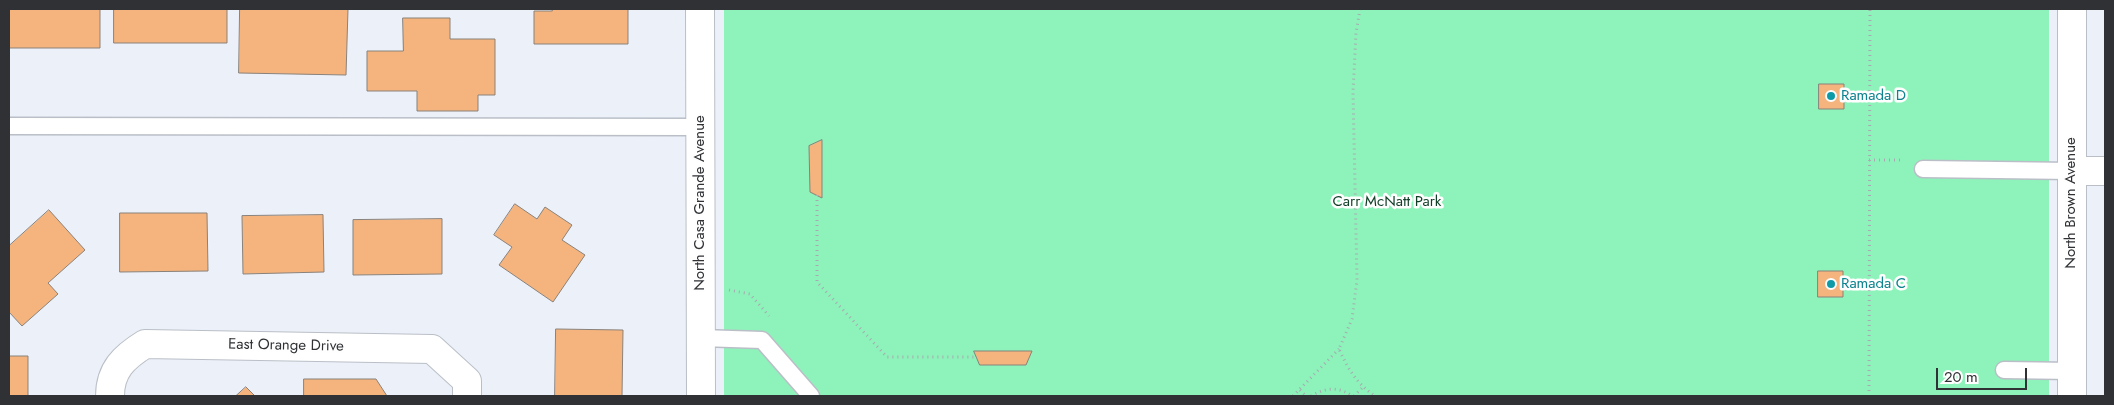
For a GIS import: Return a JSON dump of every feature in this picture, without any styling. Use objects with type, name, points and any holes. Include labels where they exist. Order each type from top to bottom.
[{"type":"street","name":"North Casa Grande Avenue","points":[[700,9],[701,396]]},
{"type":"street","name":"North Brown Avenue","points":[[2072,9],[2072,384]]},
{"type":"street","points":[[2071,171],[2105,171]]},
{"type":"street","name":"East Orange Drive","points":[[110,396],[110,382],[125,357],[145,344],[432,349],[467,381],[467,396]]},
{"type":"lane","points":[[9,126],[700,127]]},
{"type":"lane","points":[[1923,170],[2071,171]]},
{"type":"lane","points":[[700,338],[762,340],[811,396]]},
{"type":"lane","points":[[2004,370],[2072,384]]},
{"type":"path","points":[[1293,396],[1339,349],[1352,319],[1357,280],[1353,92],[1356,33],[1360,9]]},
{"type":"path","points":[[1870,9],[1870,396]]},
{"type":"path","points":[[1870,160],[1900,160],[1923,170]]},
{"type":"path","points":[[817,195],[817,282],[887,357],[976,357]]},
{"type":"path","points":[[1339,349],[1348,370],[1362,388],[1375,396]]},
{"type":"path","points":[[1311,396],[1320,391],[1330,389],[1340,390],[1353,396],[1362,388]]},
{"type":"path","points":[[1300,390],[1306,396]]},
{"type":"green space","name":"Carr McNatt Park","points":[[724,9],[2049,9],[2049,396],[724,396]]},
{"type":"building","points":[[9,9],[100,9],[100,48],[9,48]]},
{"type":"building","points":[[114,9],[227,9],[227,43],[114,43]]},
{"type":"building","points":[[240,9],[348,9],[346,75],[239,73]]},
{"type":"building","points":[[552,9],[628,9],[628,44],[534,44],[534,11],[552,11]]},
{"type":"building","points":[[403,18],[450,18],[450,39],[495,39],[495,95],[478,95],[478,111],[417,111],[417,91],[367,91],[367,51],[403,51]]},
{"type":"building","name":"Ramada D","points":[[1819,84],[1844,84],[1844,109],[1819,109]]},
{"type":"building","points":[[822,140],[822,198],[810,192],[809,146]]},
{"type":"building","points":[[515,204],[537,219],[545,207],[572,225],[562,240],[585,255],[553,302],[499,265],[512,247],[494,235]]},
{"type":"building","points":[[49,210],[85,250],[48,283],[58,294],[22,326],[9,312],[9,246]]},
{"type":"building","points":[[120,213],[207,213],[208,271],[120,272]]},
{"type":"building","points":[[323,215],[324,272],[243,274],[242,216]]},
{"type":"building","points":[[442,219],[442,274],[353,275],[353,220]]},
{"type":"building","name":"Ramada C","points":[[1818,271],[1843,271],[1843,297],[1818,297]]},
{"type":"building","points":[[556,329],[623,330],[622,396],[555,396]]},
{"type":"building","points":[[974,351],[1032,351],[1026,365],[980,365]]},
{"type":"building","points":[[9,356],[28,356],[28,396],[9,396]]},
{"type":"building","points":[[304,379],[376,379],[387,396],[304,396]]},
{"type":"building","points":[[246,387],[255,396],[236,396]]},
{"type":"place","name":"Ramada D","points":[[1831,96]]},
{"type":"place","name":"Ramada C","points":[[1831,284]]}]
